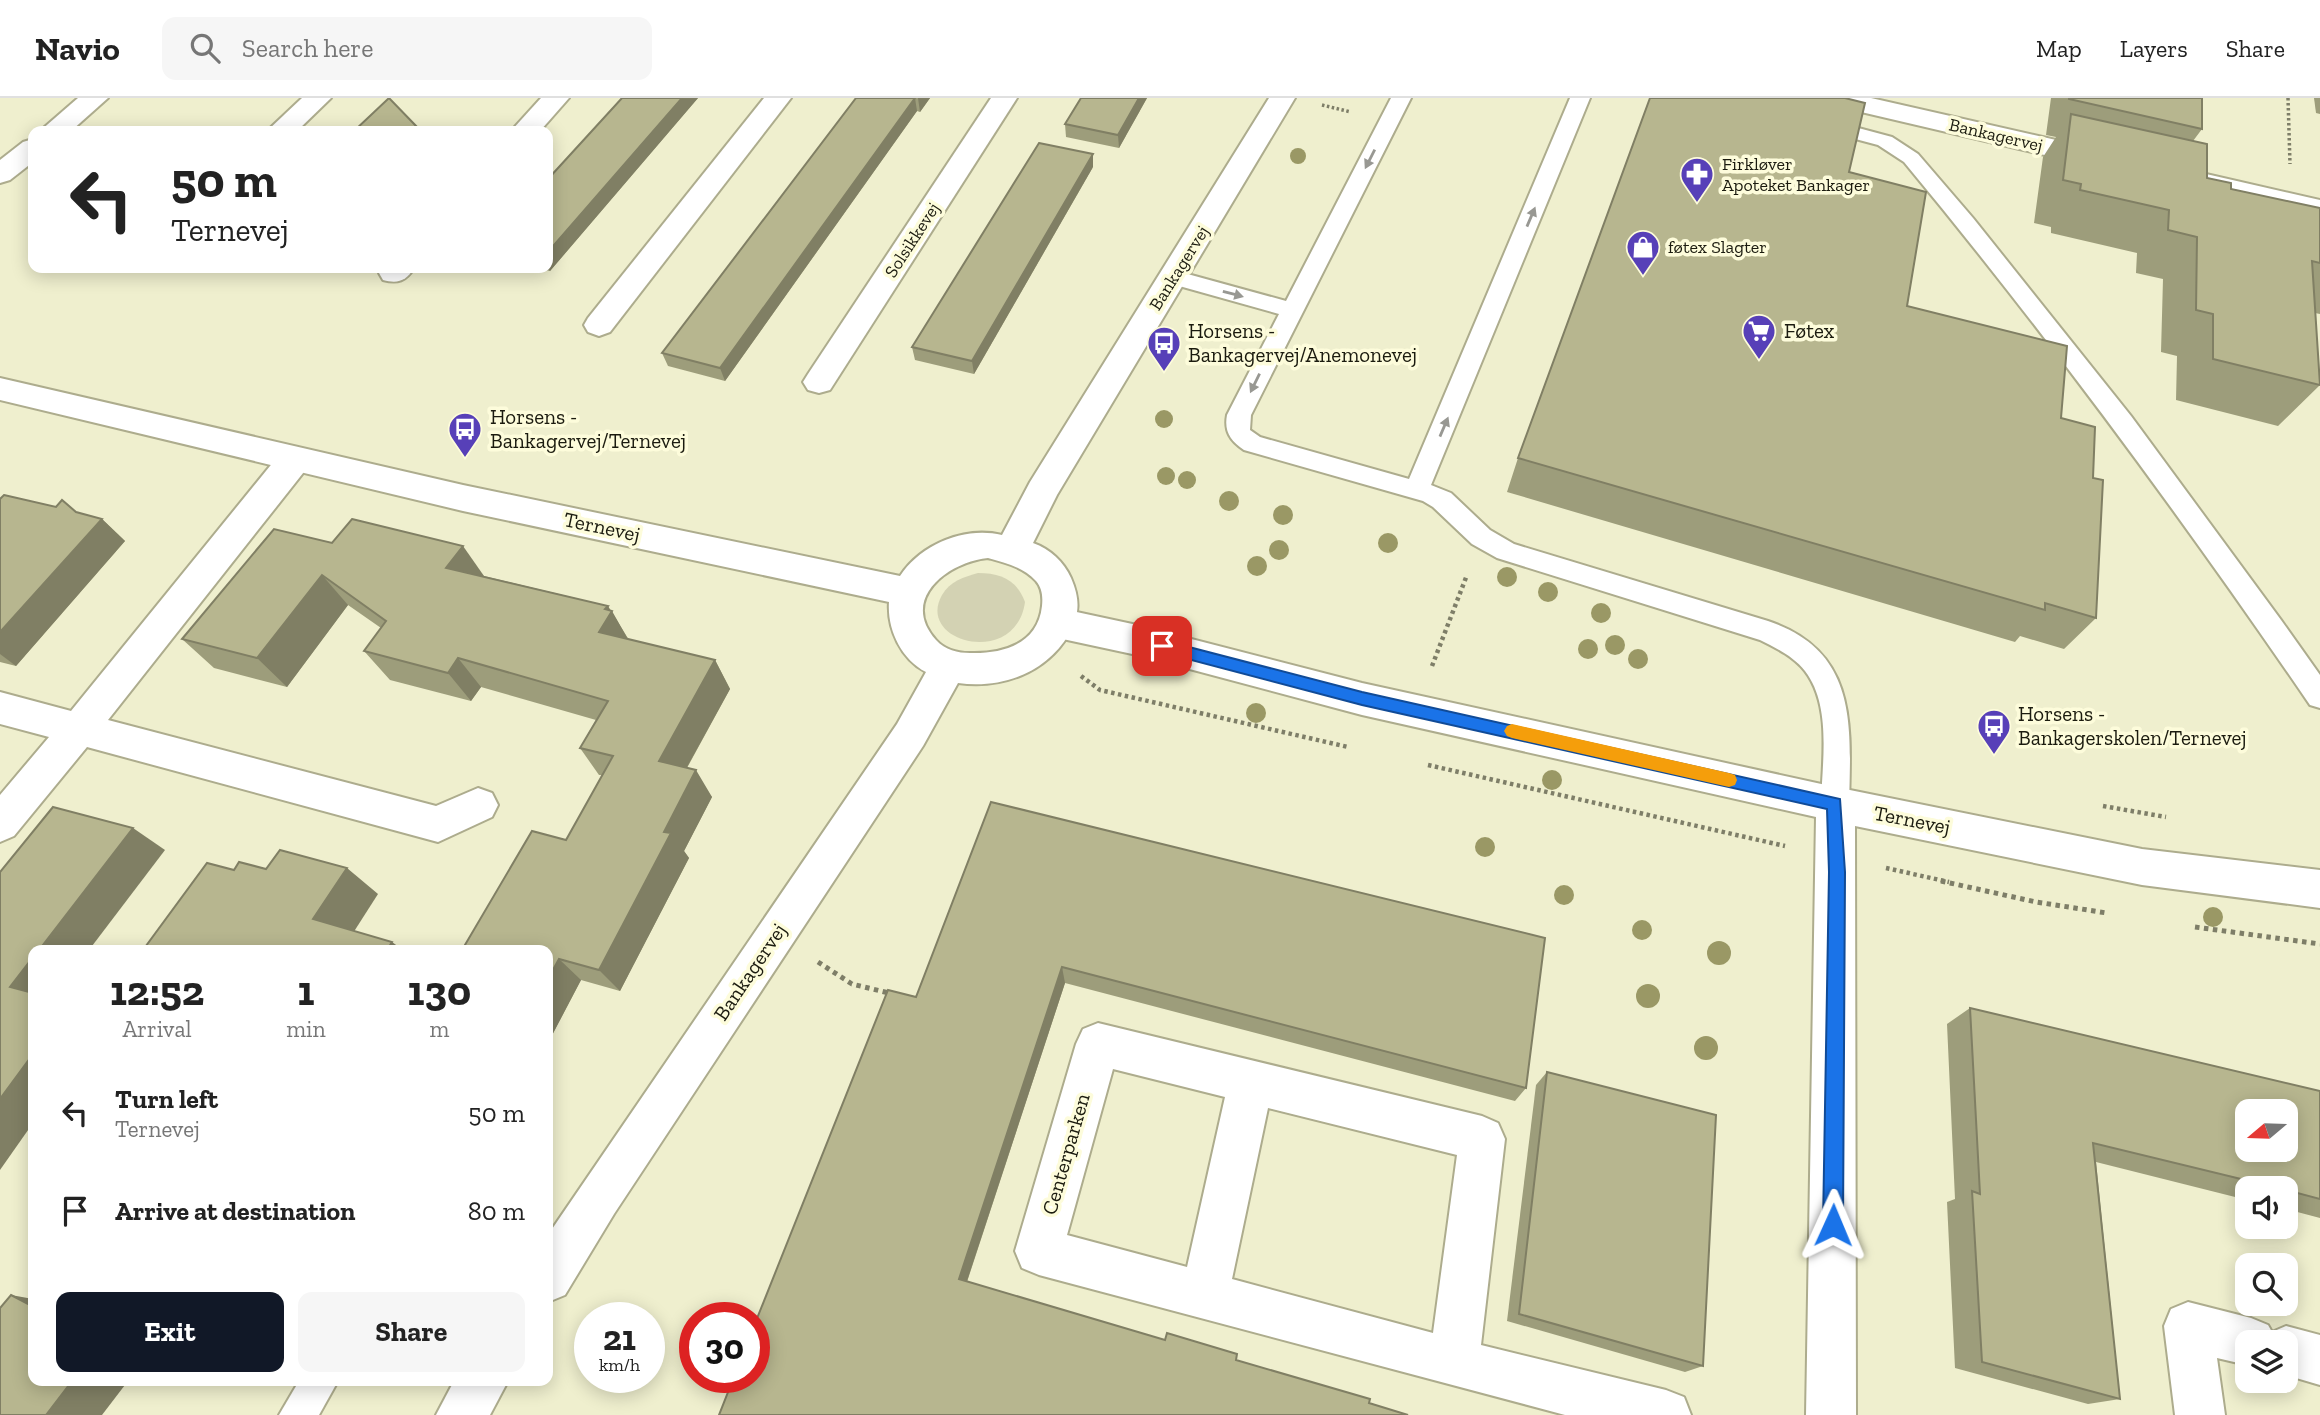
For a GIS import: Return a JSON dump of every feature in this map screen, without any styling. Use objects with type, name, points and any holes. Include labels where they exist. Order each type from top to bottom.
[{"type":"street","points":[[60,126],[95,98]]},
{"type":"street","points":[[287,126],[318,98]]},
{"type":"street","points":[[530,126],[556,98]]},
{"type":"street","points":[[598,325],[778,98]]},
{"type":"street","name":"Solsikkevej","points":[[819,382],[1004,98]]},
{"type":"street","name":"Bankagervej","points":[[1013,548],[1042,491],[1282,98]]},
{"type":"street","name":"Bankagervej","points":[[1836,98],[2131,166]]},
{"type":"street","points":[[0,174],[28,152]]},
{"type":"street","points":[[2158,172],[2320,209]]},
{"type":"street","name":"Ternevej","points":[[0,389],[463,498],[909,592]]},
{"type":"street","points":[[0,824],[295,459]]},
{"type":"street","points":[[988,545],[1013,548],[1032,555],[1048,568],[1059,584],[1062,602],[1058,623],[1040,648],[1020,660],[972,670],[949,665],[926,653],[911,635],[905,614],[909,592],[920,573],[940,558],[962,548],[988,545]]},
{"type":"street","name":"Ternevej","points":[[1058,623],[1137,640],[1362,699],[1835,804],[2142,867],[2320,889]]},
{"type":"street","name":"Bankagervej","points":[[553,1270],[598,1198],[910,735],[949,665]]},
{"type":"street","points":[[0,708],[438,824],[478,804]]},
{"type":"street","points":[[1831,1415],[1837,872],[1835,804]]},
{"type":"street","name":"Centerparken","points":[[1454,1363],[1482,1139],[1098,1044],[1039,1251],[1454,1363],[1666,1415]]},
{"type":"street","points":[[1205,1295],[1251,1082]]},
{"type":"street","points":[[2200,1415],[2188,1326],[2235,1338]]},
{"type":"street","points":[[2298,1354],[2320,1360]]},
{"type":"street","points":[[461,1415],[480,1386]]},
{"type":"lane","points":[[1401,98],[1239,415],[1236,426],[1238,433],[1252,444],[1418,490],[1442,500],[1481,537],[1506,551],[1768,632],[1799,648],[1818,668],[1832,703],[1837,726],[1835,804]]},
{"type":"lane","points":[[1418,490],[1580,98]]},
{"type":"lane","points":[[1799,119],[1885,141],[1911,158],[2061,340],[2179,497],[2320,697]]},
{"type":"lane","points":[[1173,278],[1292,310]]},
{"type":"path","points":[[2288,98],[2290,164]]},
{"type":"path","points":[[1318,104],[1389,120]]},
{"type":"path","points":[[1432,666],[1481,537]]},
{"type":"path","points":[[1420,663],[1445,669]]},
{"type":"path","points":[[2091,804],[2173,819]]},
{"type":"path","points":[[775,936],[852,984],[904,996]]},
{"type":"green space","points":[[978,573],[994,574],[1007,579],[1018,588],[1025,602],[1018,623],[1004,636],[988,641],[970,641],[954,636],[942,626],[937,612],[942,595],[949,586]]},
{"type":"building","points":[[389,98],[416,126],[359,126]]},
{"type":"building","points":[[622,98],[682,98],[553,246],[553,174]]},
{"type":"building","points":[[856,98],[915,98],[720,368],[662,353]]},
{"type":"building","points":[[1081,98],[1139,98],[1118,135],[1065,124]]},
{"type":"building","name":"Føtex","points":[[1650,98],[1845,98],[1865,103],[1849,172],[1926,192],[1907,306],[2067,346],[2061,418],[2095,427],[2093,478],[2103,480],[2096,618],[2045,603],[2045,610],[1518,458]]},
{"type":"building","points":[[2202,98],[2202,129],[2069,99]]},
{"type":"building","points":[[2071,114],[2207,144],[2207,178],[2231,183],[2231,189],[2320,208],[2320,263],[2312,261],[2320,385],[2213,359],[2213,314],[2196,310],[2197,237],[2168,230],[2169,210],[2080,190],[2081,184],[2063,180]]},
{"type":"building","points":[[1039,143],[1093,154],[972,361],[912,347]]},
{"type":"building","points":[[4,495],[56,507],[62,500],[76,512],[102,519],[0,632],[0,499]]},
{"type":"building","points":[[352,519],[463,546],[446,568],[608,606],[605,609],[612,611],[599,632],[715,660],[659,761],[696,770],[664,832],[671,833],[599,970],[559,959],[553,970],[553,945],[465,945],[532,831],[566,840],[613,756],[580,748],[608,701],[458,658],[448,673],[364,651],[386,621],[322,575],[257,658],[182,639],[274,529],[332,543]]},
{"type":"building","points":[[991,802],[1545,938],[1526,1088],[1062,967],[959,1279],[1165,1340],[1167,1333],[1237,1354],[1236,1360],[1370,1399],[1369,1403],[1408,1415],[719,1415],[728,1393],[770,1393],[770,1302],[764,1302],[888,990],[916,997]]},
{"type":"building","points":[[53,807],[133,828],[43,945],[28,945],[28,964],[10,987],[28,992],[28,1061],[0,1099],[0,872]]},
{"type":"building","points":[[280,850],[347,868],[313,919],[392,942],[390,945],[147,945],[207,863],[234,870],[239,862],[266,869]]},
{"type":"building","points":[[1970,1008],[2320,1091],[2320,1199],[2298,1193],[2298,1176],[2235,1178],[2093,1143],[2120,1399],[1982,1362],[1972,1191],[1980,1194]]},
{"type":"building","points":[[1547,1072],[1716,1115],[1703,1366],[1519,1314]]},
{"type":"building","points":[[11,1295],[28,1304],[28,1386],[68,1386],[46,1415],[0,1415],[0,1308]]},
{"type":"slow traffic","points":[[1512,731],[1729,780]]},
{"type":"place","name":"Firkløver Apoteket Bankager","points":[[1697,204]]},
{"type":"place","name":"føtex Slagter","points":[[1643,277]]},
{"type":"place","name":"Føtex","points":[[1759,361]]},
{"type":"place","name":"Horsens - Bankagervej/Anemonevej","points":[[1164,373]]},
{"type":"place","name":"Horsens - Bankagervej/Ternevej","points":[[465,459]]},
{"type":"place","name":"Horsens - Bankagerskolen/Ternevej","points":[[1994,756]]},
{"type":"route","points":[[1162,646],[1362,699],[1835,804],[1837,872],[1833,1225]]}]
